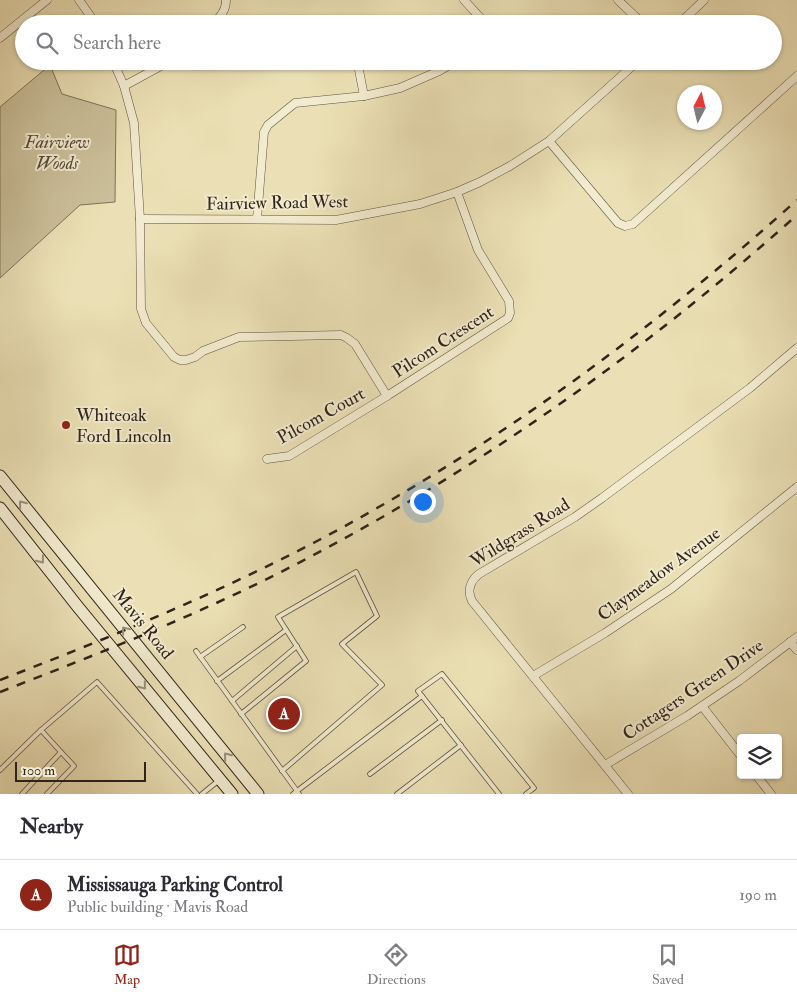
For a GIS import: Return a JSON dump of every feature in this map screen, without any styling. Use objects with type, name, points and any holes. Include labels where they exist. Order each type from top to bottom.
[{"type":"main road","name":"Mavis Road","points":[[0,476],[258,794]]},
{"type":"main road","points":[[0,508],[78,607],[232,794]]},
{"type":"street","points":[[28,15],[47,0]]},
{"type":"street","points":[[79,0],[90,15]]},
{"type":"street","points":[[222,15],[226,6],[226,0]]},
{"type":"street","points":[[464,0],[478,15]]},
{"type":"street","points":[[618,0],[634,15]]},
{"type":"street","points":[[688,15],[704,0]]},
{"type":"street","points":[[0,38],[15,26]]},
{"type":"street","name":"Pilcom Crescent","points":[[117,70],[124,86],[134,123],[140,219],[141,309],[146,323],[174,357],[180,360],[195,357],[203,351],[238,337],[341,335],[355,344],[387,396],[505,320],[510,313],[506,294],[500,288],[478,250],[456,192]]},
{"type":"street","points":[[124,86],[153,70]]},
{"type":"street","points":[[360,70],[364,96]]},
{"type":"street","points":[[257,219],[264,132],[268,124],[295,103],[364,96],[400,88],[441,70]]},
{"type":"street","name":"Fairview Road West","points":[[140,219],[336,220],[420,204],[456,192],[510,166],[549,141],[628,70]]},
{"type":"street","points":[[549,141],[618,223],[625,226],[633,224],[797,76]]},
{"type":"street","name":"Wildgrass Road","points":[[628,794],[472,601],[469,592],[473,580],[479,574],[602,498],[750,388],[797,348]]},
{"type":"street","name":"Pilcom Court","points":[[268,459],[289,456],[387,396]]},
{"type":"street","name":"Claymeadow Avenue","points":[[533,676],[605,633],[670,589],[797,487]]},
{"type":"street","points":[[794,639],[797,650]]},
{"type":"street","name":"Cottagers Green Drive","points":[[605,765],[702,706],[794,639]]},
{"type":"street","points":[[702,706],[737,751]]},
{"type":"street","points":[[759,779],[771,794]]},
{"type":"lane","points":[[241,714],[306,661],[278,617],[356,572],[377,616],[342,644],[382,686],[282,771]]},
{"type":"lane","points":[[200,657],[244,627]]},
{"type":"lane","points":[[217,681],[286,630]]},
{"type":"lane","points":[[232,701],[297,646]]},
{"type":"lane","points":[[196,651],[296,793],[422,696]]},
{"type":"lane","points":[[500,794],[418,691],[442,674],[534,788],[526,794]]},
{"type":"lane","points":[[0,770],[41,730],[97,682],[197,794]]},
{"type":"lane","points":[[370,774],[442,720]]},
{"type":"lane","points":[[41,730],[74,766],[47,794]]},
{"type":"lane","points":[[397,794],[460,745]]},
{"type":"lane","points":[[22,794],[62,752]]},
{"type":"lane","points":[[202,794],[220,780]]},
{"type":"green space","name":"Fairview Woods","points":[[44,70],[52,70],[62,94],[116,110],[115,202],[80,205],[0,278],[0,107]]},
{"type":"railway","points":[[0,680],[202,597],[280,560],[384,504],[508,427],[568,385],[685,295],[797,200]]},
{"type":"railway","points":[[0,692],[142,635],[247,589],[351,535],[419,495],[486,454],[614,365],[676,317],[797,215]]},
{"type":"place","name":"Whiteoak Ford Lincoln","points":[[66,425]]},
{"type":"place","name":"Mississauga Parking Control","points":[[284,714]]}]
